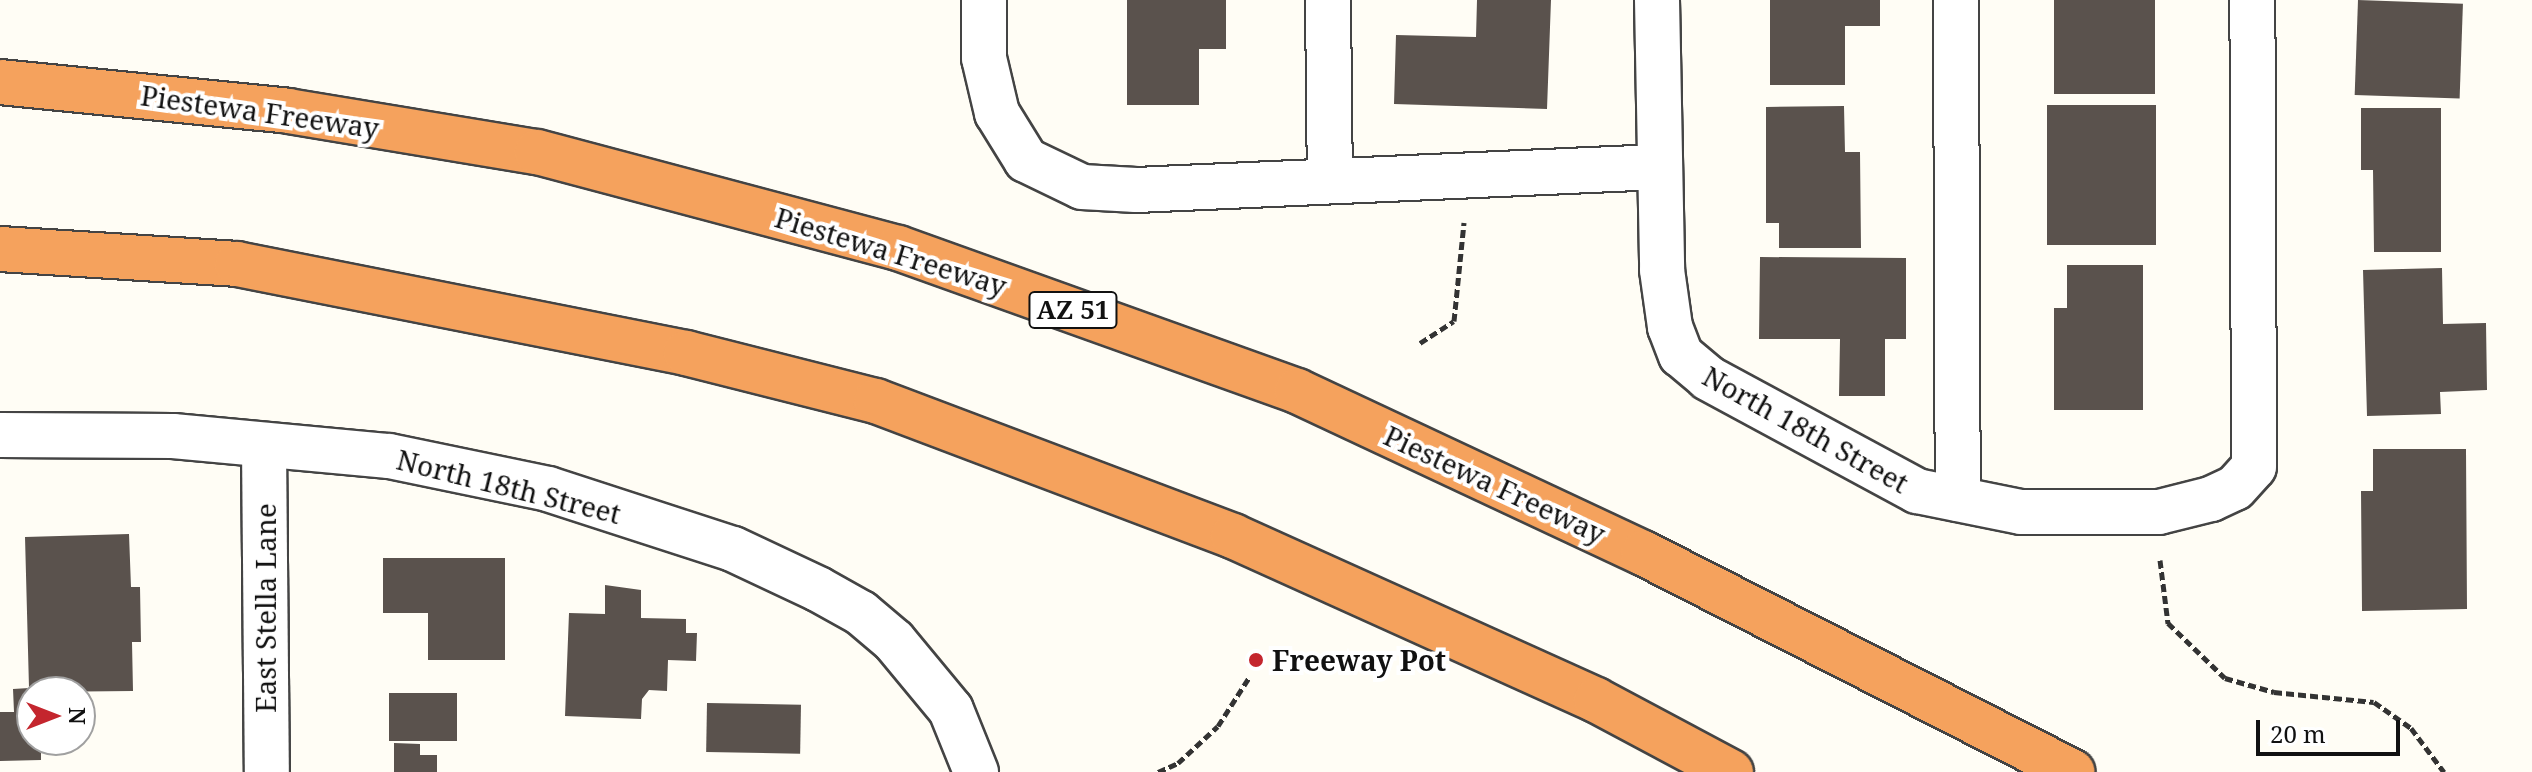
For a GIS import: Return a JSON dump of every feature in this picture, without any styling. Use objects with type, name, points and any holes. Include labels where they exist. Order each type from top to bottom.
[{"type":"highway","name":"Piestewa Freeway","points":[[0,82],[288,111],[537,152],[898,248],[1297,391],[1643,553],[2072,772]]},
{"type":"highway","points":[[0,249],[237,264],[686,353],[876,401],[1233,536],[1596,700],[1731,772]]},
{"type":"street","points":[[984,0],[984,58],[997,113],[1026,160],[1082,187],[1136,190],[1658,167],[1657,0]]},
{"type":"street","points":[[1328,0],[1330,180]]},
{"type":"street","points":[[1956,0],[1958,499]]},
{"type":"street","name":"North 18th Street","points":[[1658,167],[1670,327],[1681,355],[1708,378],[1917,491],[2021,512],[2159,512],[2223,494],[2254,467],[2252,0]]},
{"type":"street","name":"North 18th Street","points":[[0,435],[173,436],[463,469],[548,489],[733,549],[861,613],[925,674],[951,710],[976,772]]},
{"type":"street","name":"East Stella Lane","points":[[264,445],[267,772]]},
{"type":"path","points":[[1420,343],[1454,321],[1464,229],[1462,174]]},
{"type":"path","points":[[2159,512],[2162,600],[2168,623],[2225,678],[2274,692],[2374,702],[2411,728],[2444,772]]},
{"type":"path","points":[[1158,772],[1178,763],[1218,726],[1250,676]]},
{"type":"building","points":[[1127,0],[1226,0],[1226,49],[1199,49],[1199,105],[1127,105]]},
{"type":"building","points":[[1477,0],[1551,0],[1547,109],[1394,104],[1396,35],[1476,37]]},
{"type":"building","points":[[1770,0],[1880,0],[1880,26],[1845,26],[1845,85],[1770,85]]},
{"type":"building","points":[[2054,0],[2155,0],[2155,94],[2054,94]]},
{"type":"building","points":[[2358,0],[2463,4],[2460,99],[2355,95]]},
{"type":"building","points":[[2047,105],[2156,105],[2156,245],[2047,245]]},
{"type":"building","points":[[1844,106],[1845,152],[1860,152],[1861,248],[1779,248],[1779,223],[1766,223],[1766,107]]},
{"type":"building","points":[[2361,108],[2441,108],[2441,252],[2374,252],[2373,170],[2361,170]]},
{"type":"building","points":[[1760,257],[1906,258],[1906,339],[1885,339],[1885,396],[1839,396],[1840,339],[1759,339]]},
{"type":"building","points":[[2067,265],[2143,265],[2143,410],[2054,410],[2054,308],[2067,308]]},
{"type":"building","points":[[2442,268],[2443,324],[2486,323],[2487,390],[2440,392],[2441,414],[2367,416],[2363,270]]},
{"type":"building","points":[[2373,449],[2466,449],[2467,609],[2362,611],[2361,491],[2373,491]]},
{"type":"building","points":[[129,534],[131,587],[140,587],[141,642],[132,642],[133,691],[96,691],[96,676],[29,676],[25,537]]},
{"type":"building","points":[[383,558],[505,558],[505,660],[428,660],[428,613],[383,613]]},
{"type":"building","points":[[605,585],[641,590],[641,618],[686,619],[686,633],[697,633],[696,661],[668,660],[667,691],[649,690],[642,699],[641,719],[565,716],[569,613],[605,614]]},
{"type":"building","points":[[13,689],[16,689],[16,756],[41,756],[41,760],[0,761],[0,712],[14,712]]},
{"type":"building","points":[[389,693],[457,693],[457,741],[389,741]]},
{"type":"building","points":[[707,703],[801,705],[800,754],[706,752]]},
{"type":"building","points":[[394,743],[420,744],[420,755],[437,755],[437,772],[394,772]]},
{"type":"place","name":"Freeway Pot","points":[[1256,660]]}]
